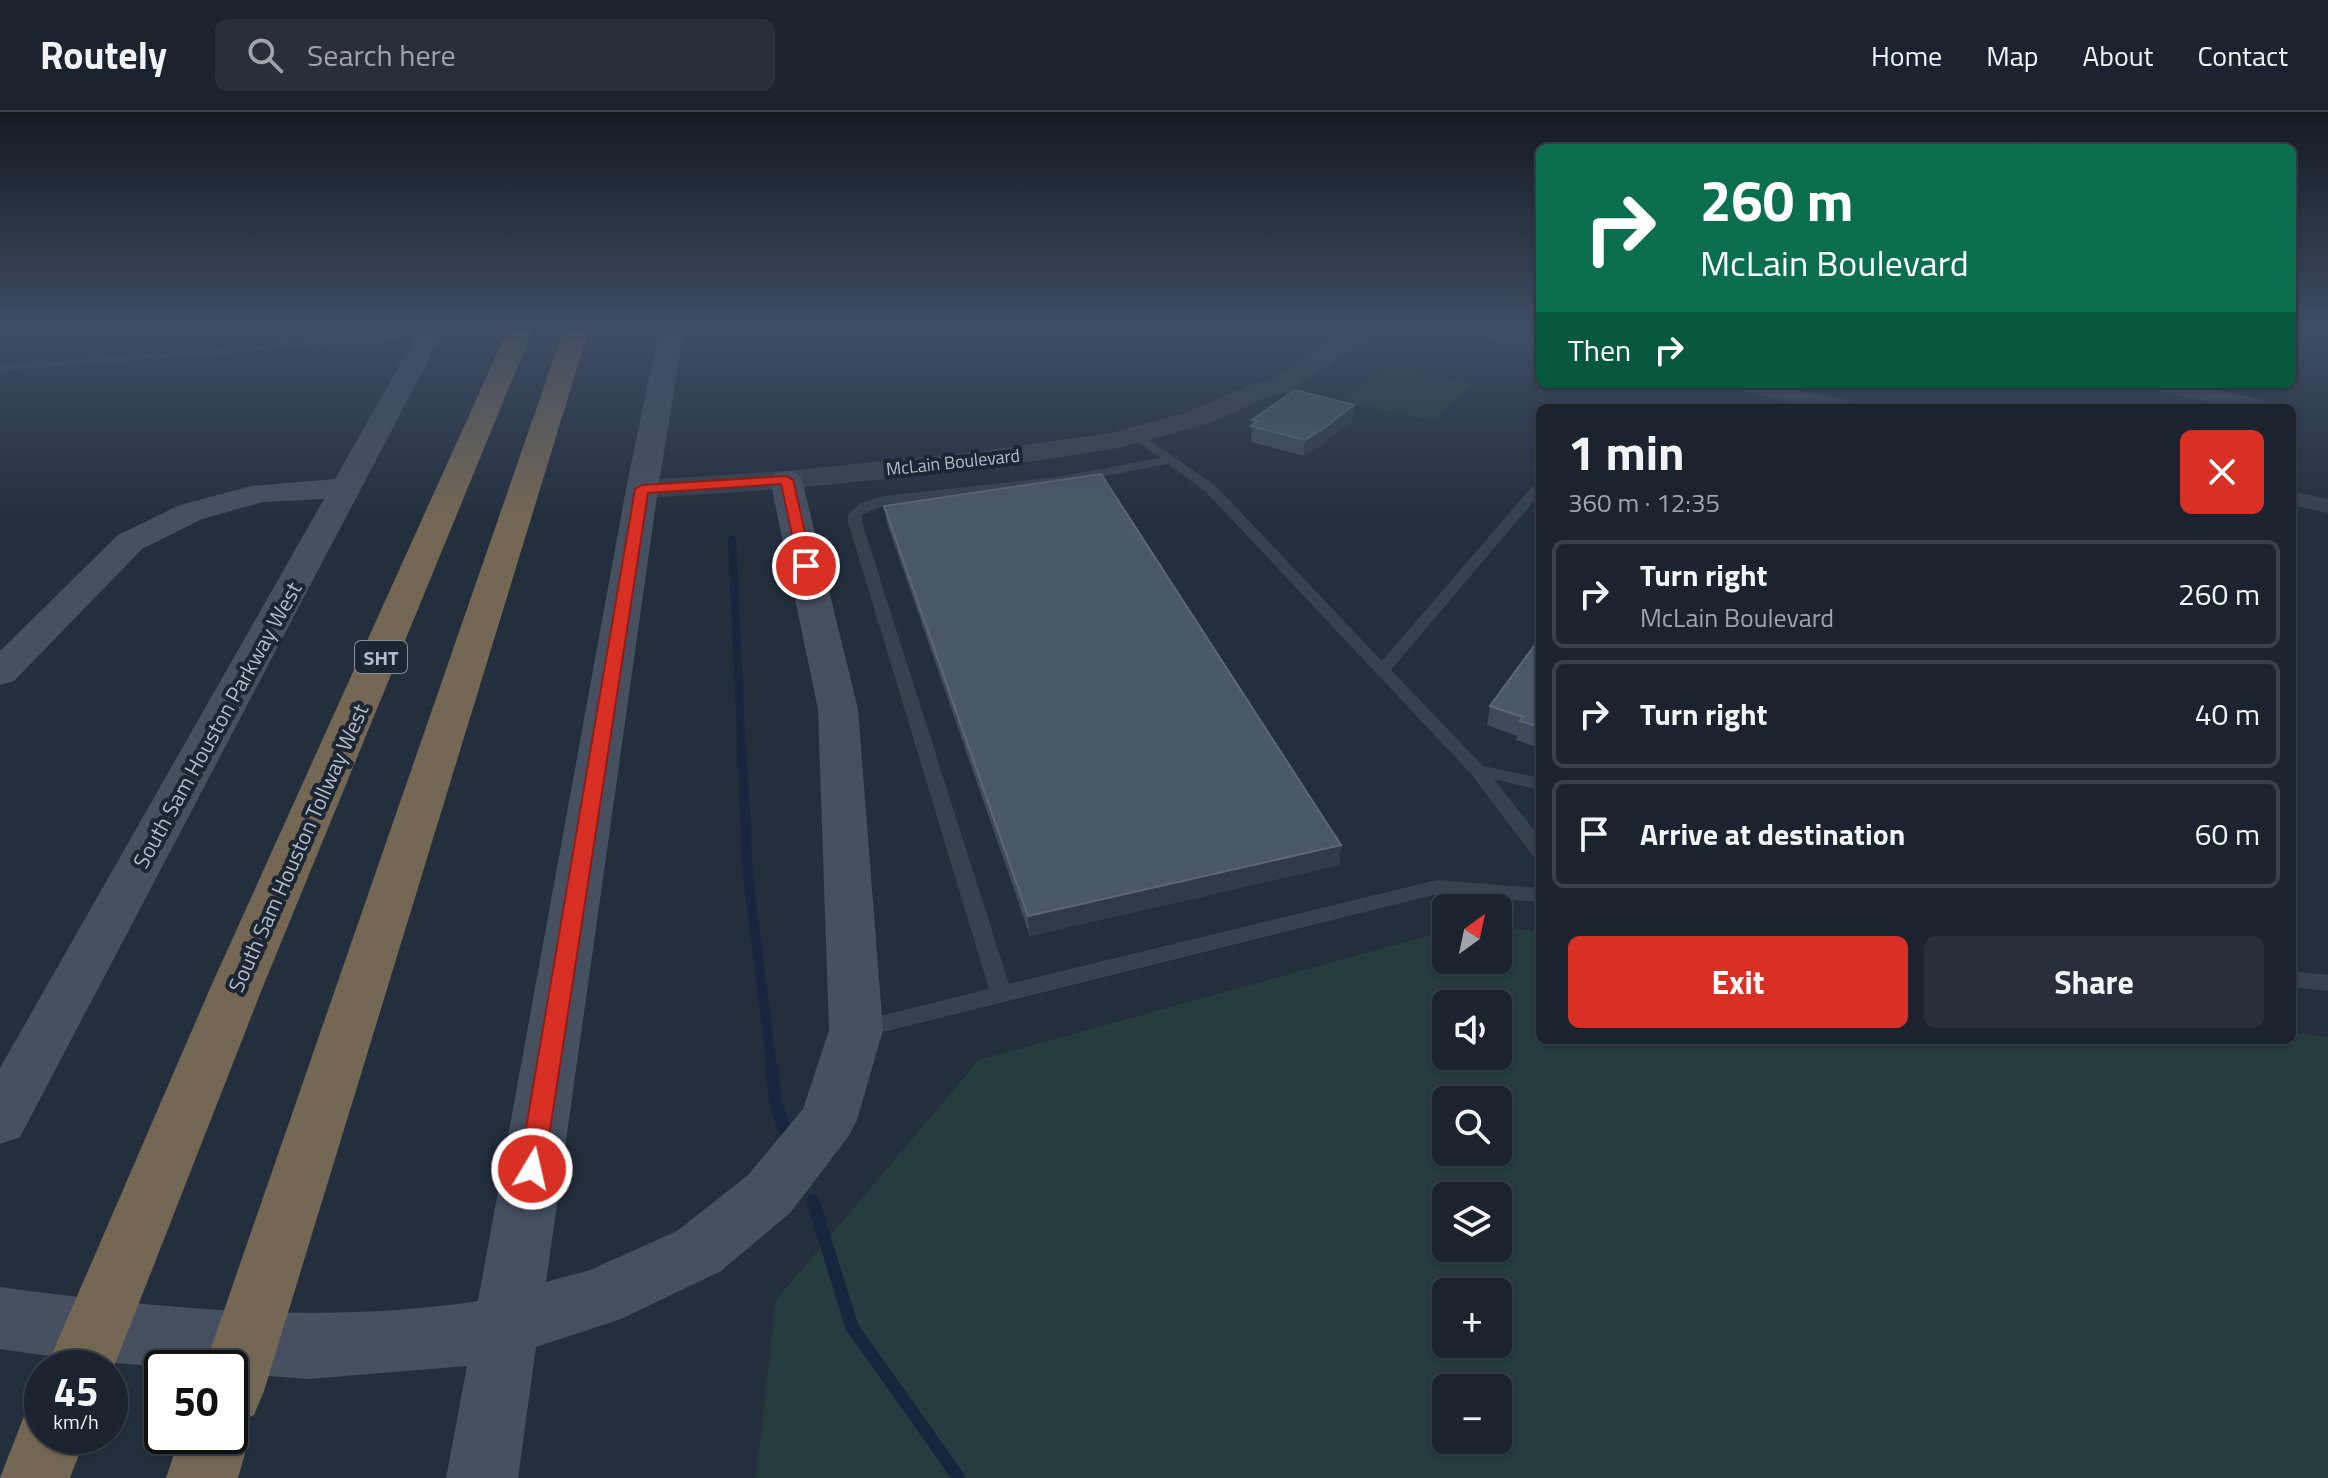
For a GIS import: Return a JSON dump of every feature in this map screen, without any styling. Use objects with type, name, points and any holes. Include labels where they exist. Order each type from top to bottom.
[{"type":"highway","points":[[472,448],[485,393]]},
{"type":"highway","name":"South Sam Houston Tollway West","points":[[87,1350],[238,984],[495,393]]},
{"type":"highway","points":[[243,1350],[557,393]]},
{"type":"highway","points":[[549,417],[562,393]]},
{"type":"highway","points":[[34,1478],[44,1454]]},
{"type":"highway","points":[[202,1478],[209,1454]]},
{"type":"main road","name":"South Sam Houston Parkway West","points":[[0,1120],[399,393]]},
{"type":"main road","points":[[482,1478],[660,393]]},
{"type":"main road","points":[[0,1318],[69,1328],[309,1347],[476,1333],[598,1298],[699,1251],[769,1194],[828,1120],[856,1030],[838,709],[786,480]]},
{"type":"main road","points":[[0,673],[130,542],[191,512],[262,493],[348,488]]},
{"type":"street","name":"McLain Boulevard","points":[[642,489],[786,480],[1046,452],[1136,435],[1212,413],[1254,393]]},
{"type":"street","points":[[1778,393],[1832,404]]},
{"type":"street","points":[[2204,393],[2249,404]]},
{"type":"street","points":[[2296,499],[2328,506]]},
{"type":"lane","points":[[1136,435],[1211,489],[1477,770],[1536,846]]},
{"type":"lane","points":[[1001,994],[859,537],[855,514],[884,500],[1057,481],[1167,460]]},
{"type":"lane","points":[[1383,670],[1536,491]]},
{"type":"lane","points":[[1477,770],[1536,783]]},
{"type":"lane","points":[[856,1030],[1437,887],[1536,895]]},
{"type":"lane","points":[[2296,979],[2328,983]]},
{"type":"green space","points":[[1354,393],[1463,393],[1432,421],[1345,400]]},
{"type":"green space","points":[[1512,928],[1536,931],[1536,1044],[2296,1044],[2296,1033],[2328,1037],[2328,1478],[756,1478],[776,1300],[979,1060],[1432,935],[1432,974],[1512,974]]},
{"type":"building","points":[[1291,393],[1306,393],[1354,405],[1305,440],[1251,426],[1257,421],[1252,420]]},
{"type":"building","points":[[1101,474],[1341,845],[1028,916],[884,506]]},
{"type":"building","points":[[1536,643],[1536,726],[1520,721],[1523,717],[1490,706]]},
{"type":"waterway","points":[[732,540],[742,756]]},
{"type":"waterway","points":[[742,754],[748,875],[772,1070]]},
{"type":"waterway","points":[[772,1068],[776,1105],[785,1130]]},
{"type":"waterway","points":[[813,1201],[852,1327],[959,1478]]},
{"type":"route","points":[[532,1169],[642,489],[786,480],[806,566]]}]
